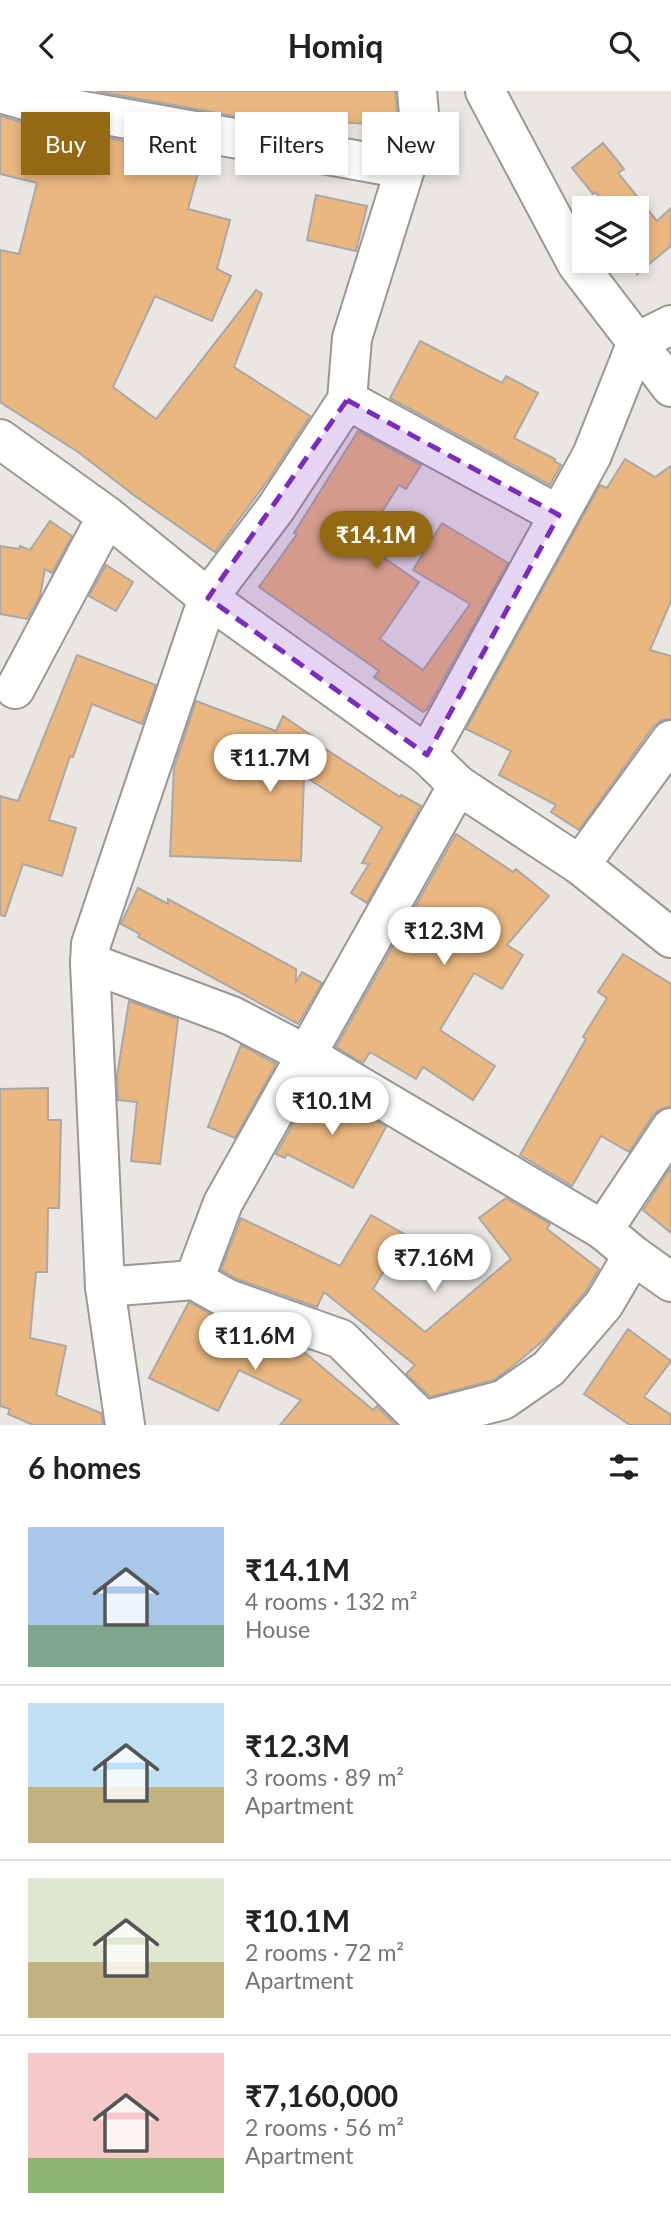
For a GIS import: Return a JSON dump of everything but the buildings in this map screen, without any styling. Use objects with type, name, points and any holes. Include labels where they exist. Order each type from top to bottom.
[{"type":"street","points":[[418,91],[419,112]]},
{"type":"street","points":[[485,91],[577,264],[671,387]]},
{"type":"street","points":[[0,93],[133,105],[362,159]]},
{"type":"street","points":[[125,1425],[106,1287],[91,944],[208,599],[276,508],[346,400],[352,338],[403,175]]},
{"type":"street","points":[[426,755],[592,455],[637,342],[671,325]]},
{"type":"street","points":[[346,400],[559,515]]},
{"type":"street","points":[[0,439],[107,516],[208,599],[426,755],[458,785],[580,865],[671,938]]},
{"type":"street","points":[[15,689],[107,516]]},
{"type":"street","points":[[580,865],[671,740]]},
{"type":"street","points":[[194,1280],[223,1203],[458,785]]},
{"type":"street","points":[[90,963],[232,1016],[307,1055],[603,1230],[632,1255],[671,1282]]},
{"type":"street","points":[[603,1230],[671,1128]]},
{"type":"street","points":[[106,1287],[194,1280],[228,1299],[341,1339],[422,1423],[503,1400],[549,1368],[604,1304],[632,1255]]},
{"type":"highlighted area","points":[[347,400],[559,515],[427,755],[208,598]]}]
